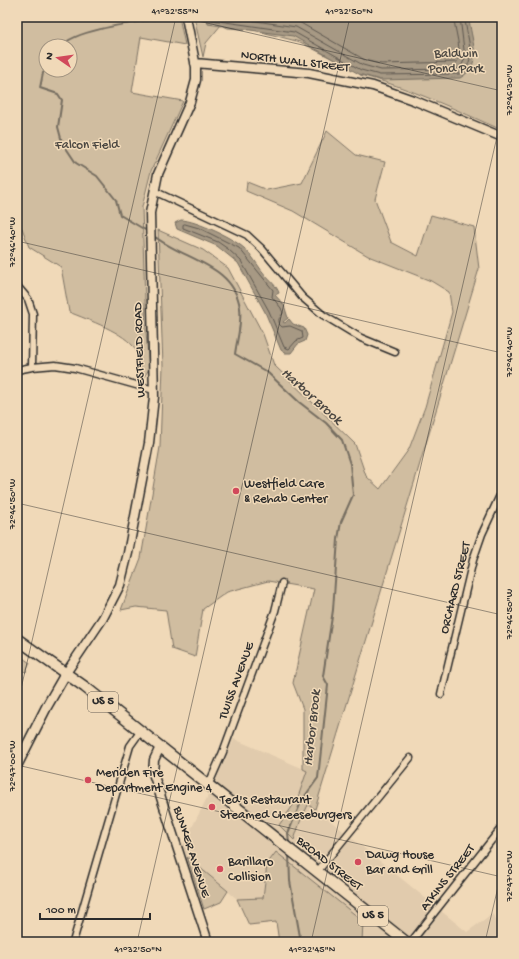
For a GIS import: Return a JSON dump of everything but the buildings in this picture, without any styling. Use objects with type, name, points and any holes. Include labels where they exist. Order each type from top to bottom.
[{"type":"main road","name":"US 5","points":[[19,640],[66,673]]},
{"type":"main road","name":"BROAD STREET","points":[[66,673],[406,942]]},
{"type":"main road","points":[[17,764],[66,673]]},
{"type":"street","name":"WESTFIELD ROAD","points":[[66,673],[110,607],[122,579],[152,427],[154,390],[149,222],[154,190],[161,168],[193,92],[197,75],[186,17]]},
{"type":"street","name":"NORTH WALL STREET","points":[[195,63],[309,73],[373,86],[413,100],[502,137]]},
{"type":"street","points":[[154,190],[247,235],[269,256],[302,297],[323,315],[361,338],[395,352]]},
{"type":"street","points":[[17,286],[28,299],[32,314],[32,367]]},
{"type":"street","points":[[17,370],[55,365],[75,368],[154,390]]},
{"type":"street","name":"ORCHARD STREET","points":[[441,694],[472,560],[502,491]]},
{"type":"street","name":"TWISS AVENUE","points":[[208,786],[223,752],[274,610],[282,583]]},
{"type":"street","points":[[73,942],[130,746],[140,732]]},
{"type":"street","name":"BUNKER AVENUE","points":[[160,747],[154,760],[153,773],[208,942]]},
{"type":"street","points":[[317,872],[410,758]]},
{"type":"street","name":"ATKINS STREET","points":[[412,942],[502,827]]},
{"type":"shaded area","points":[[234,739],[325,778],[316,809],[467,932],[492,914],[502,926],[502,942],[362,942],[267,864],[263,898],[237,899],[187,857],[182,847],[216,780]]},
{"type":"green space","name":"Falcon Field","points":[[17,17],[179,17],[185,45],[141,37],[132,92],[183,101],[151,171],[142,207],[146,332],[149,369],[144,377],[141,378],[136,350],[131,344],[106,327],[69,312],[61,267],[29,247],[22,228],[17,226]]},
{"type":"green space","name":"Baldwin Pond Park","points":[[194,17],[502,17],[502,130],[414,92],[360,75],[360,73],[300,42],[254,30],[228,28],[221,25],[206,43],[203,57]]},
{"type":"green space","points":[[327,131],[356,155],[385,162],[375,199],[391,242],[418,256],[431,215],[474,227],[479,269],[315,809],[308,805],[294,840],[279,825],[297,800],[307,771],[303,769],[303,709],[293,683],[314,589],[268,581],[227,592],[203,609],[195,657],[172,649],[166,610],[136,607],[121,610],[141,558],[160,447],[163,366],[158,230],[203,250],[228,268],[263,334],[274,365],[355,444],[366,476],[380,489],[409,449],[425,407],[452,312],[449,292],[431,281],[368,256],[293,211],[246,191],[247,182],[267,190],[302,183]]},
{"type":"green space","points":[[17,654],[30,663],[26,672],[17,669]]},
{"type":"green space","points":[[276,852],[363,921],[362,942],[279,942],[276,922],[249,925],[237,899],[263,898],[267,864]]},
{"type":"green space","points":[[187,857],[228,891],[221,902],[204,909]]},
{"type":"water","name":"Baldwin Pond Park","points":[[202,17],[469,17],[474,58],[472,66],[468,72],[460,78],[380,80],[359,74],[293,36],[208,24],[207,18]]},
{"type":"water","points":[[181,220],[196,223],[216,231],[226,236],[247,251],[278,290],[279,293],[275,295],[284,305],[288,318],[283,322],[285,323],[289,319],[293,324],[304,328],[307,335],[305,341],[298,344],[291,353],[285,353],[281,350],[265,312],[238,263],[217,246],[177,229],[175,223]]},
{"type":"waterway","name":"Harbor Brook","points":[[74,38],[95,30],[168,17]]},
{"type":"waterway","name":"Harbor Brook","points":[[42,78],[40,88],[58,94],[62,100],[58,127],[62,142],[76,163],[97,176],[116,200],[120,215],[147,231]]},
{"type":"waterway","name":"Harbor Brook","points":[[154,236],[166,244],[206,264],[218,272],[228,282],[236,293],[240,308],[240,326],[235,354],[267,372],[299,402],[326,423],[342,440],[350,464],[353,495],[341,522],[338,539],[333,610],[323,676],[328,685],[318,778],[302,800],[288,833],[289,844]]},
{"type":"waterway","name":"Harbor Brook","points":[[289,854],[290,881],[301,942]]},
{"type":"place","name":"Westfield Care & Rehab Center","points":[[236,491]]},
{"type":"place","name":"Meriden Fire Department Engine 4","points":[[88,780]]},
{"type":"place","name":"Ted's Restaurant Steamed Cheeseburgers","points":[[212,807]]},
{"type":"place","name":"Dawg House Bar and Grill","points":[[358,862]]},
{"type":"place","name":"Barillaro Collision","points":[[220,869]]}]
